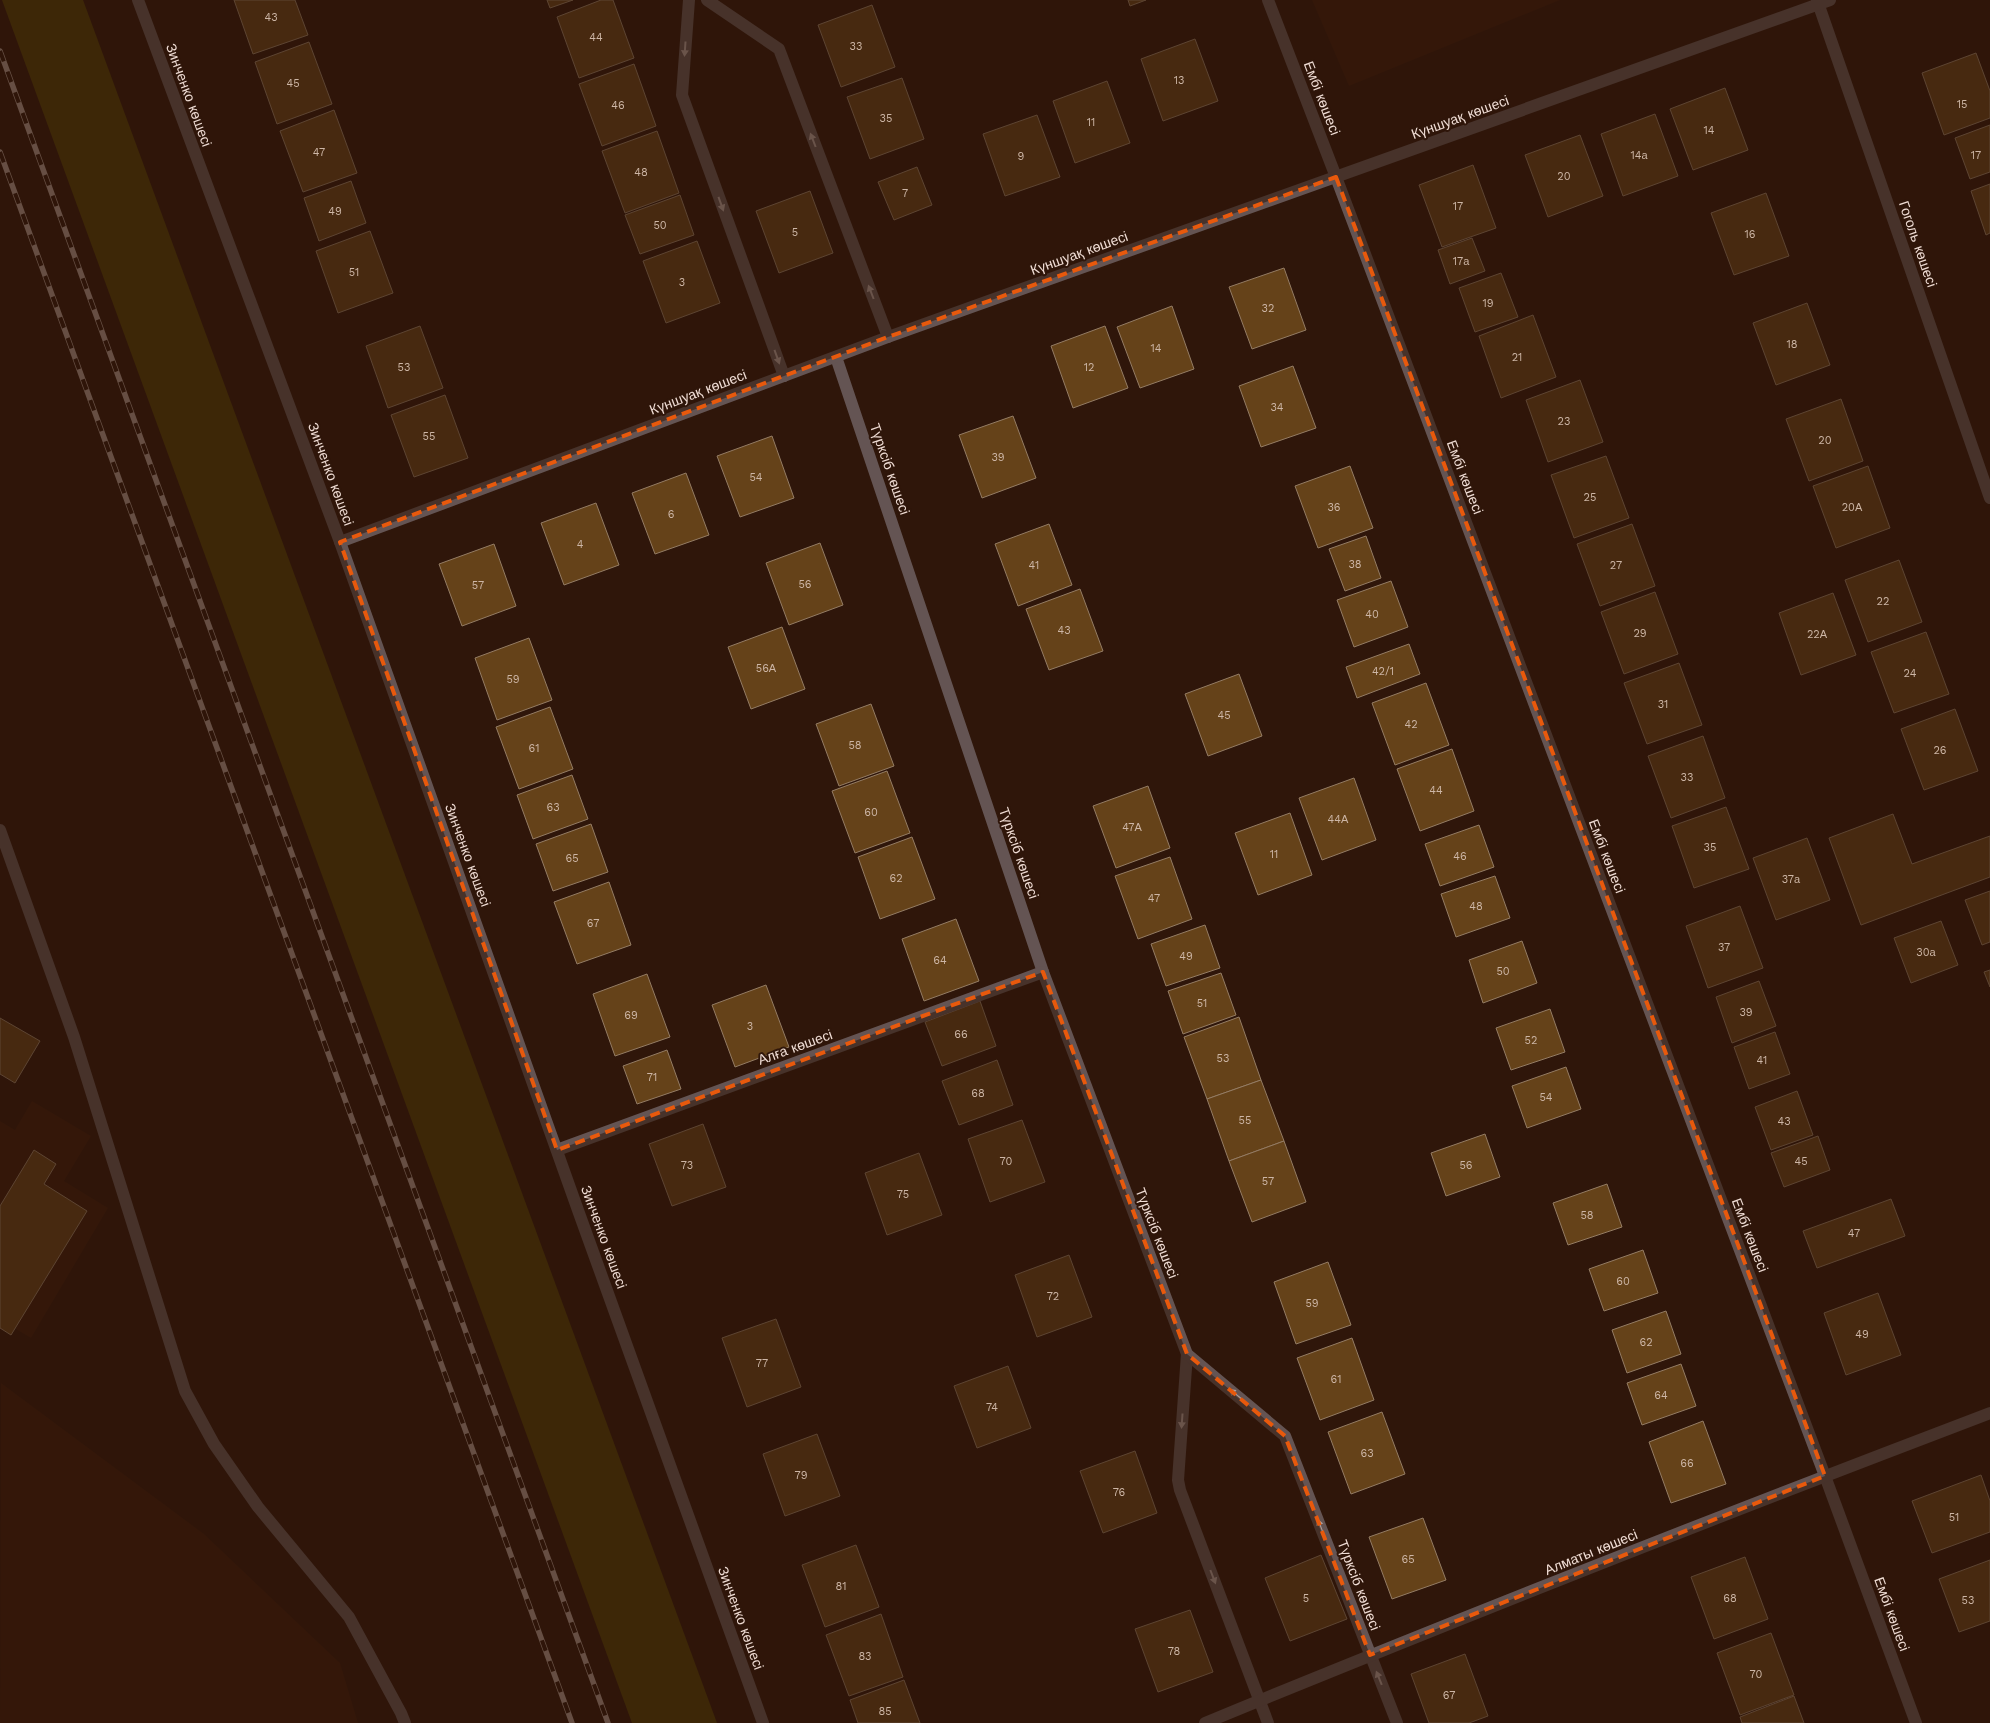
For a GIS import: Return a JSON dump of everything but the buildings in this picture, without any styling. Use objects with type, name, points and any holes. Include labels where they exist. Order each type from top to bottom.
[{"type":"street","name":"Зинченко көшесі","points":[[138,0],[340,542],[763,1723]]},
{"type":"street","points":[[689,0],[682,95],[784,376]]},
{"type":"street","points":[[707,0],[779,49],[888,338]]},
{"type":"street","name":"Ембі көшесі","points":[[1268,0],[1825,1476],[1916,1723]]},
{"type":"street","name":"Күншуақ көшесі","points":[[340,542],[888,338],[1822,1]]},
{"type":"street","name":"Гоголь көшесі","points":[[1822,1],[1990,498]]},
{"type":"street","name":"Түрксіб көшесі","points":[[836,357],[1042,972],[1187,1354],[1178,1480],[1268,1723]]},
{"type":"street","points":[[0,830],[74,1037],[185,1391],[214,1444],[258,1508],[349,1617],[405,1723]]},
{"type":"street","name":"Алға көшесі","points":[[557,1150],[1042,972]]},
{"type":"street","name":"Түрксіб көшесі","points":[[1187,1354],[1285,1436],[1397,1723]]},
{"type":"street","name":"Алматы көшесі","points":[[1205,1723],[1370,1655],[1990,1413]]},
{"type":"highlighted area","points":[[1336,177],[1825,1476],[1370,1655],[1285,1436],[1187,1354],[1043,972],[557,1150],[340,542],[888,337]]},
{"type":"shaded area","points":[[2,0],[83,0],[717,1723],[632,1723]]},
{"type":"shaded area","points":[[1312,0],[1560,0],[1349,86]]},
{"type":"shaded area","points":[[32,1101],[91,1136],[64,1181],[108,1208],[31,1338],[4,1322],[0,1328],[0,1121],[15,1130]]},
{"type":"shaded area","points":[[1,1383],[204,1534],[340,1663],[358,1723],[0,1723]]},
{"type":"railway","points":[[0,51],[608,1723]]},
{"type":"railway","points":[[0,152],[572,1723]]}]
